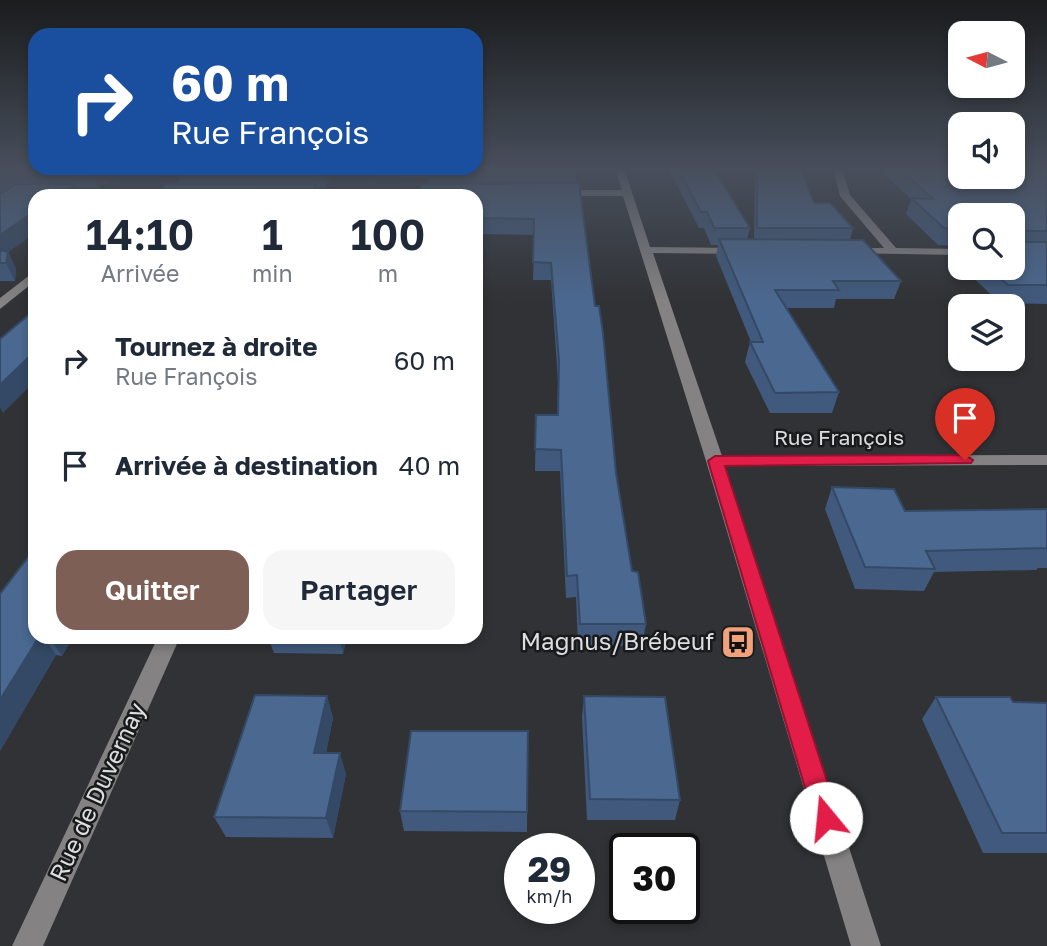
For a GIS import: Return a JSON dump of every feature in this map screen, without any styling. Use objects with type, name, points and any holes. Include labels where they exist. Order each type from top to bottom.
[{"type":"street","points":[[633,212],[715,461],[866,946]]},
{"type":"street","points":[[859,212],[893,251]]},
{"type":"street","points":[[646,250],[753,251]]},
{"type":"street","points":[[837,251],[948,252]]},
{"type":"street","points":[[0,305],[28,281]]},
{"type":"street","name":"Rue François","points":[[715,461],[1047,460]]},
{"type":"street","name":"Rue de Duvernay","points":[[27,946],[166,644]]},
{"type":"building","points":[[0,212],[28,212],[28,216],[0,235]]},
{"type":"building","points":[[483,212],[583,212],[595,306],[599,306],[603,333],[616,473],[632,571],[638,572],[646,624],[580,624],[577,575],[567,576],[561,450],[535,449],[536,415],[558,415],[559,361],[551,263],[533,262],[534,219],[483,218]]},
{"type":"building","points":[[707,212],[740,212],[750,228],[714,228]]},
{"type":"building","points":[[757,212],[838,212],[853,228],[757,228]]},
{"type":"building","points":[[927,212],[948,212],[948,228],[944,228]]},
{"type":"building","points":[[1025,212],[1047,212],[1047,231],[1025,231]]},
{"type":"building","points":[[719,239],[863,240],[901,281],[833,281],[839,290],[775,290],[839,392],[775,393],[750,342],[763,342]]},
{"type":"building","points":[[1025,242],[1047,242],[1047,285],[1008,285],[1002,280],[1025,280]]},
{"type":"building","points":[[0,250],[8,252],[6,263],[0,263]]},
{"type":"building","points":[[28,315],[28,358],[0,385],[0,339]]},
{"type":"building","points":[[832,487],[894,489],[905,511],[1047,509],[1047,548],[926,551],[935,569],[865,567]]},
{"type":"building","points":[[28,557],[28,644],[35,644],[0,700],[0,594]]},
{"type":"building","points":[[255,695],[327,696],[314,753],[340,753],[326,818],[214,817]]},
{"type":"building","points":[[584,696],[665,697],[680,800],[590,799]]},
{"type":"building","points":[[936,697],[1010,697],[1013,702],[1047,703],[1047,833],[1002,833]]},
{"type":"building","points":[[411,731],[528,731],[527,812],[400,811]]},
{"type":"place","name":"Magnus/Brébeuf","points":[[738,642]]},
{"type":"route","points":[[826,818],[715,461],[965,460]]}]
